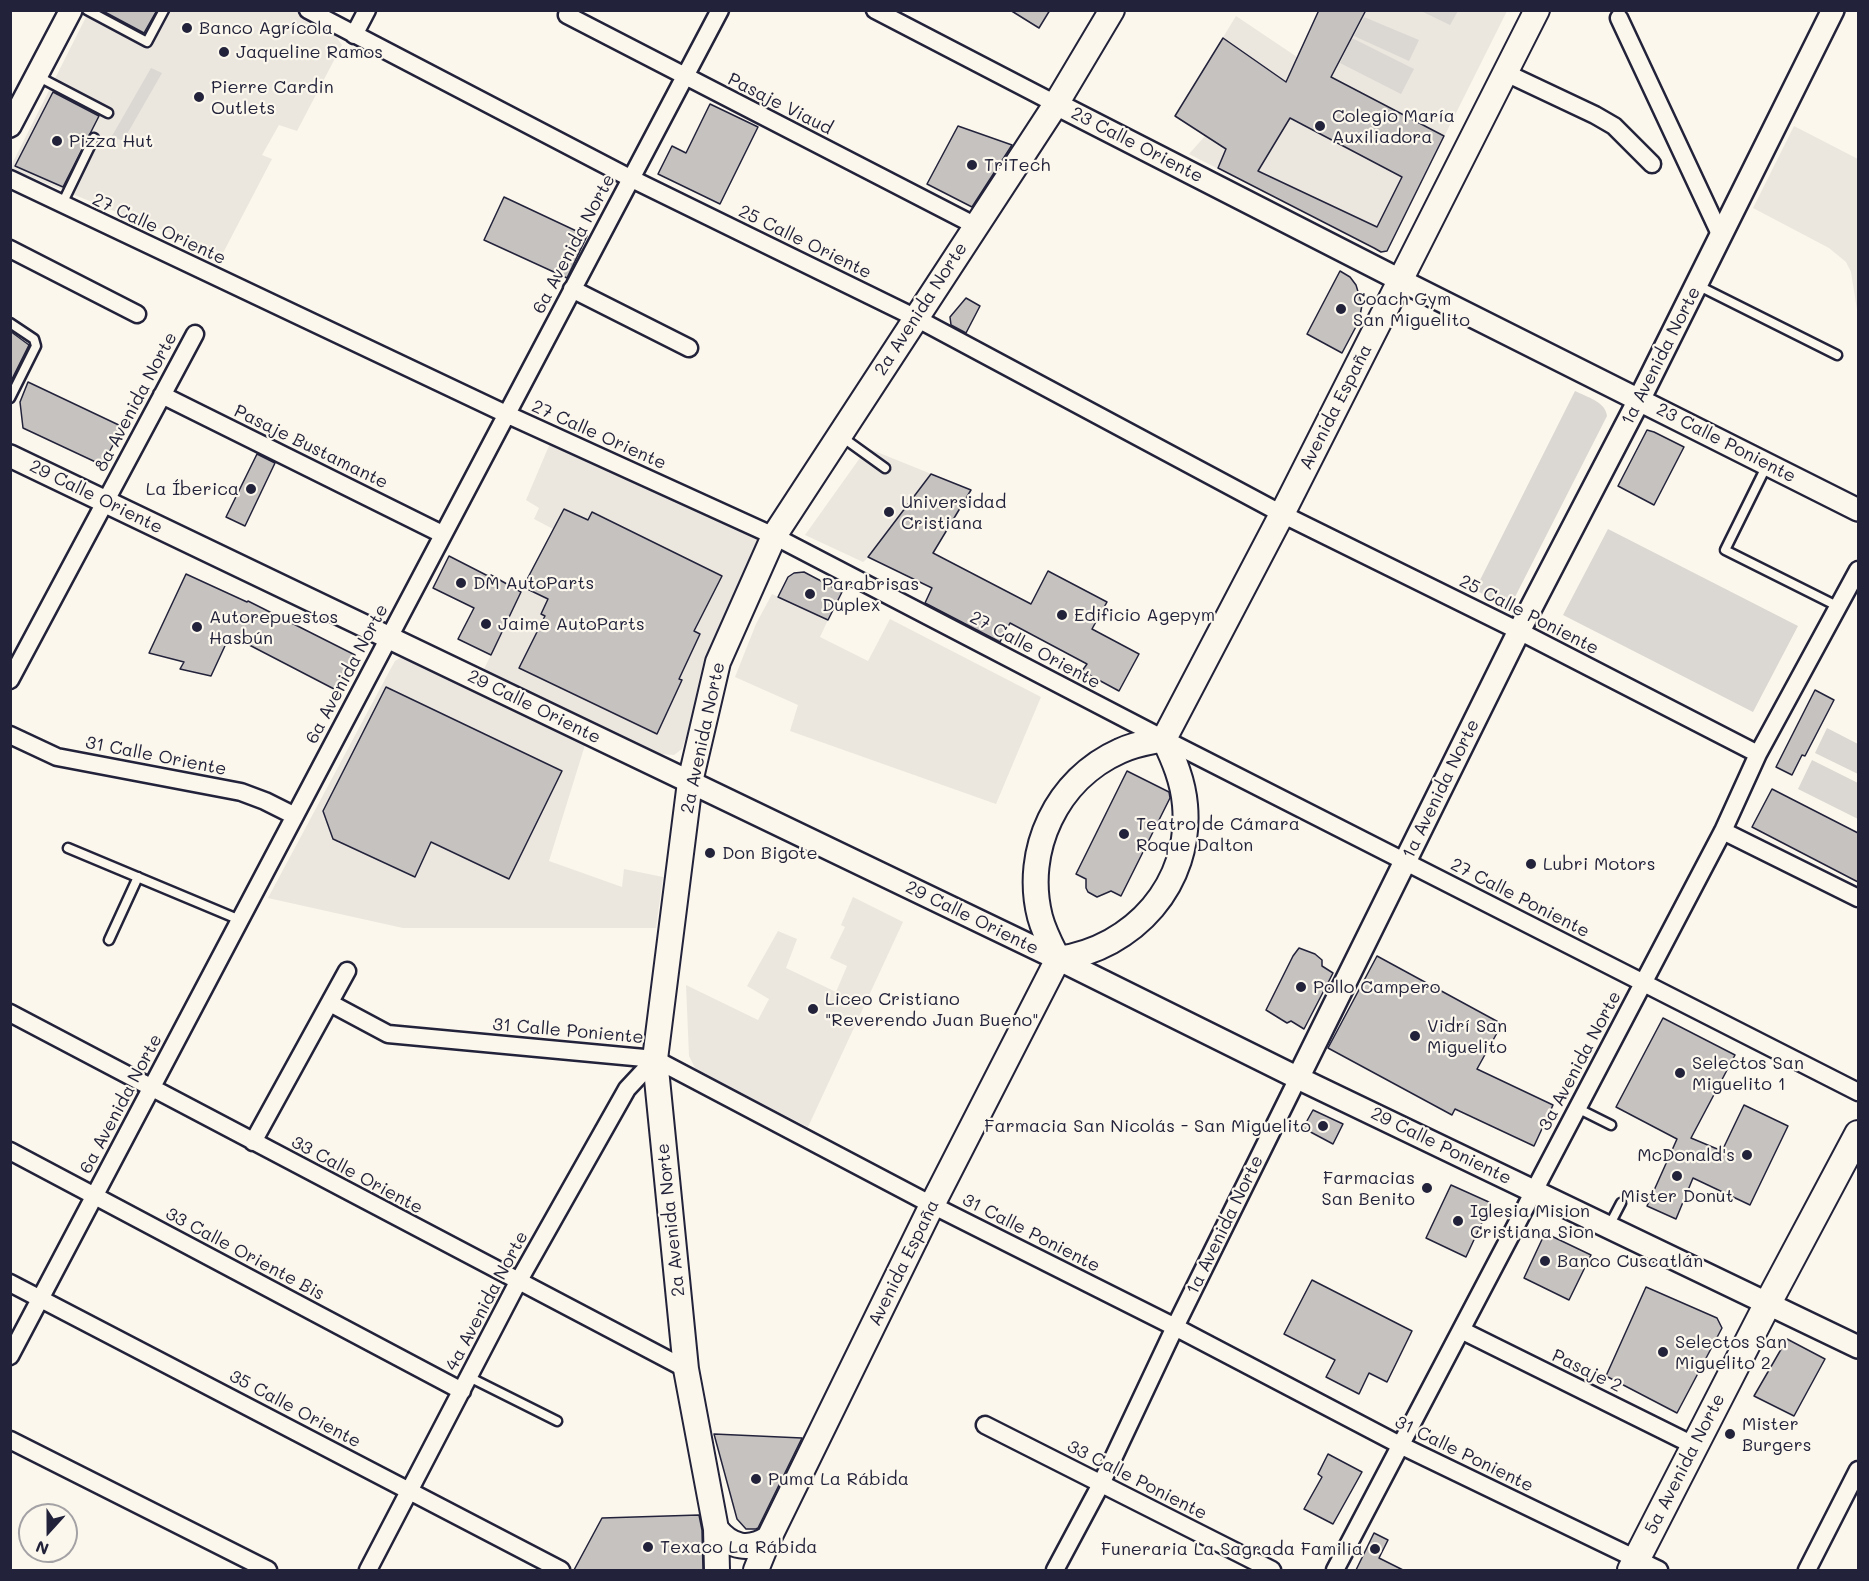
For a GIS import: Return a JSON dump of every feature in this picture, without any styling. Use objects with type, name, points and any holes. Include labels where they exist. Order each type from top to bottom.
[{"type":"main road","name":"2a Avenida Norte","points":[[717,1570],[716,1529],[686,1369],[655,1059],[690,782],[718,662],[774,536],[1056,104],[1112,10]]},
{"type":"main road","name":"Avenida España","points":[[1164,739],[1282,514],[1537,10]]},
{"type":"main road","points":[[1164,739],[1182,783],[1185,806],[1182,850],[1170,881],[1152,909],[1119,939],[1078,956],[1058,959],[1047,939],[1036,896],[1037,862],[1045,830],[1055,809],[1067,791],[1083,774],[1101,761],[1121,750],[1164,739]]},
{"type":"main road","name":"Avenida España","points":[[756,1570],[769,1538],[932,1205],[1058,959]]},
{"type":"main road","name":"5a Avenida Norte","points":[[1633,1565],[1858,1134]]},
{"type":"main road","points":[[716,1529],[723,1538],[740,1546],[760,1544],[769,1538]]},
{"type":"street","points":[[10,126],[71,10]]},
{"type":"street","name":"25 Calle Oriente","points":[[308,10],[630,178],[916,318],[1282,514]]},
{"type":"street","points":[[354,35],[367,10]]},
{"type":"street","name":"6a Avenida Norte","points":[[10,1356],[720,10]]},
{"type":"street","name":"23 Calle Oriente","points":[[875,10],[1400,280]]},
{"type":"street","name":"1a Avenida Norte","points":[[1055,1570],[1101,1484],[1175,1327],[1519,631],[1639,400],[1833,10]]},
{"type":"street","name":"Pasaje Viaud","points":[[567,15],[976,226]]},
{"type":"street","points":[[1619,18],[1721,236]]},
{"type":"street","points":[[1506,73],[1614,126],[1652,164]]},
{"type":"street","name":"27 Calle Oriente","points":[[10,179],[506,414],[774,536],[1164,739]]},
{"type":"street","points":[[10,249],[137,314]]},
{"type":"street","name":"23 Calle Poniente","points":[[1400,280],[1858,510]]},
{"type":"street","points":[[572,289],[689,348]]},
{"type":"street","name":"8a Avenida Norte","points":[[10,680],[195,334]]},
{"type":"street","name":"Pasaje Bustamante","points":[[162,395],[442,534]]},
{"type":"street","name":"29 Calle Oriente","points":[[10,456],[1058,959]]},
{"type":"street","name":"25 Calle Poniente","points":[[1282,514],[1519,631],[1758,754]]},
{"type":"street","name":"3a Avenida Norte","points":[[1335,1570],[1723,831],[1758,754],[1858,570]]},
{"type":"street","name":"31 Calle Oriente","points":[[10,735],[57,757],[241,792],[295,816]]},
{"type":"street","name":"27 Calle Poniente","points":[[1164,739],[1858,1092]]},
{"type":"street","points":[[1723,831],[1858,898]]},
{"type":"street","name":"29 Calle Poniente","points":[[1058,959],[1298,1078],[1858,1347]]},
{"type":"street","points":[[253,1142],[347,971]]},
{"type":"street","name":"31 Calle Poniente","points":[[330,1003],[388,1034],[655,1059],[932,1205],[1175,1327],[1633,1565],[1659,1570]]},
{"type":"street","name":"33 Calle Oriente","points":[[10,1013],[686,1369]]},
{"type":"street","name":"4a Avenida Norte","points":[[368,1570],[518,1282],[627,1089],[655,1059]]},
{"type":"street","name":"33 Calle Oriente Bis","points":[[10,1151],[465,1384]]},
{"type":"street","name":"35 Calle Oriente","points":[[10,1283],[552,1568]]},
{"type":"street","name":"Pasaje 2","points":[[1461,1330],[1695,1446]]},
{"type":"street","name":"33 Calle Poniente","points":[[985,1425],[1272,1570]]},
{"type":"street","points":[[10,1440],[268,1570]]},
{"type":"street","points":[[1807,1570],[1858,1470]]},
{"type":"lane","points":[[87,10],[147,42],[164,10]]},
{"type":"lane","points":[[37,76],[108,113]]},
{"type":"lane","points":[[62,204],[94,138]]},
{"type":"lane","points":[[1696,285],[1837,355]]},
{"type":"lane","points":[[10,323],[34,339],[36,345],[10,398]]},
{"type":"lane","points":[[839,435],[885,468]]},
{"type":"lane","points":[[1768,464],[1725,550],[1839,607]]},
{"type":"lane","points":[[68,848],[240,920]]},
{"type":"lane","points":[[109,940],[138,877]]},
{"type":"lane","points":[[1577,1108],[1611,1125]]},
{"type":"lane","points":[[1609,1227],[1621,1203]]},
{"type":"lane","points":[[465,1384],[557,1421]]},
{"type":"shaded area","points":[[1458,10],[1450,25],[1421,11]]},
{"type":"shaded area","points":[[89,11],[295,11],[331,29],[342,45],[297,131],[279,125],[262,155],[272,159],[223,253],[136,220],[12,168]]},
{"type":"shaded area","name":"Colegio María Auxiliadora","points":[[1319,11],[1507,11],[1387,251],[1381,252],[1189,154],[1205,136],[1175,116],[1236,16],[1297,57]]},
{"type":"shaded area","points":[[1364,17],[1419,40],[1409,61],[1354,36]]},
{"type":"shaded area","points":[[1352,38],[1414,69],[1401,94],[1340,63]]},
{"type":"shaded area","points":[[151,68],[162,73],[123,141],[112,136]]},
{"type":"shaded area","points":[[1794,126],[1858,159],[1858,316],[1851,272],[1846,262],[1829,248],[1753,208]]},
{"type":"shaded area","points":[[1575,391],[1600,404],[1607,416],[1515,597],[1512,601],[1499,602],[1475,590]]},
{"type":"shaded area","points":[[551,441],[762,540],[709,669],[682,749],[674,755],[661,754],[483,671],[553,529],[534,519],[539,508],[526,500]]},
{"type":"shaded area","name":"Universidad Cristiana","points":[[867,448],[971,490],[917,581],[869,557],[863,562],[805,535]]},
{"type":"shaded area","points":[[1608,529],[1798,626],[1753,712],[1563,615]]},
{"type":"shaded area","points":[[772,594],[828,620],[820,637],[868,661],[890,619],[1041,697],[996,804],[790,731],[798,705],[735,677],[756,624]]},
{"type":"shaded area","points":[[408,658],[585,745],[549,861],[622,887],[624,869],[663,877],[656,928],[403,928],[268,898],[390,670],[395,661]]},
{"type":"shaded area","points":[[1827,728],[1858,744],[1858,774],[1815,753]]},
{"type":"shaded area","points":[[1812,760],[1858,783],[1858,819],[1798,789]]},
{"type":"shaded area","name":"Liceo Cristiano \"Reverendo Juan Bueno\"","points":[[853,897],[903,922],[808,1127],[695,1068],[689,1056],[686,985],[758,1020],[769,999],[747,986],[778,931],[797,939],[786,968],[836,992],[847,966],[830,958],[845,927],[841,925]]},
{"type":"building","points":[[101,10],[157,10],[144,33]]},
{"type":"building","points":[[1010,10],[1050,10],[1039,28]]},
{"type":"building","points":[[1319,10],[1366,10],[1331,77],[1444,136],[1387,251],[1381,252],[1218,168],[1226,149],[1175,116],[1223,38],[1286,82]],"holes":[[[1290,118],[1402,177],[1377,227],[1258,171]]]},
{"type":"building","name":"Pizza Hut","points":[[53,92],[99,116],[63,187],[15,166]]},
{"type":"building","points":[[710,104],[758,127],[720,204],[658,174],[672,146],[686,153]]},
{"type":"building","name":"TriTech","points":[[958,126],[1012,145],[972,207],[927,184]]},
{"type":"building","points":[[504,197],[587,236],[567,278],[484,240]]},
{"type":"building","name":"Coach Gym San Miguelito","points":[[1340,271],[1350,277],[1356,285],[1362,305],[1359,321],[1342,353],[1307,334]]},
{"type":"building","points":[[966,298],[980,306],[966,333],[951,325],[950,317]]},
{"type":"building","points":[[10,331],[29,345],[10,383]]},
{"type":"building","points":[[28,382],[123,427],[102,465],[23,428],[20,402]]},
{"type":"building","points":[[1647,430],[1684,447],[1654,505],[1618,486]]},
{"type":"building","name":"La Íberica","points":[[257,454],[275,463],[245,526],[226,517]]},
{"type":"building","points":[[931,474],[971,490],[933,553],[1031,604],[1048,571],[1107,602],[1092,629],[1139,654],[1119,691],[1082,671],[1087,664],[1010,623],[1000,642],[925,603],[932,588],[868,557]]},
{"type":"building","points":[[564,509],[588,520],[592,512],[722,576],[694,631],[700,634],[657,734],[519,668],[545,616],[541,614],[548,599],[523,587]]},
{"type":"building","name":"Jaime AutoParts","points":[[449,556],[521,592],[491,655],[458,639],[474,608],[433,588]]},
{"type":"building","name":"Parabrisas Duplex","points":[[804,572],[842,592],[828,620],[778,597],[788,577],[794,573]]},
{"type":"building","points":[[186,574],[248,601],[355,655],[336,690],[230,635],[211,676],[180,669],[184,662],[149,653]]},
{"type":"building","points":[[386,687],[562,771],[509,879],[431,842],[415,877],[333,839],[323,811]]},
{"type":"building","points":[[1815,690],[1834,700],[1805,756],[1802,755],[1792,775],[1776,767]]},
{"type":"building","name":"Teatro de Cámara Roque Dalton","points":[[1127,771],[1169,792],[1170,798],[1121,896],[1111,891],[1097,897],[1088,892],[1086,879],[1076,874]]},
{"type":"building","points":[[1772,789],[1858,833],[1858,882],[1752,827]]},
{"type":"building","name":"Pollo Campero","points":[[1299,948],[1315,954],[1322,960],[1322,966],[1333,973],[1304,1029],[1291,1021],[1287,1023],[1266,1010]]},
{"type":"building","name":"Vidrí San Miguelito","points":[[1377,956],[1502,1024],[1477,1069],[1553,1105],[1534,1146],[1455,1109],[1452,1115],[1328,1048]]},
{"type":"building","points":[[1663,1018],[1735,1055],[1691,1138],[1722,1151],[1744,1105],[1788,1126],[1750,1205],[1693,1178],[1676,1219],[1647,1206],[1677,1139],[1616,1107]]},
{"type":"building","name":"Farmacia San Nicolás - San Miguelito","points":[[1313,1110],[1343,1124],[1333,1144],[1303,1128]]},
{"type":"building","name":"Iglesia Mision Cristiana Sion","points":[[1451,1185],[1491,1203],[1466,1257],[1426,1238]]},
{"type":"building","points":[[1545,1233],[1591,1255],[1569,1300],[1524,1278]]},
{"type":"building","points":[[1312,1280],[1412,1331],[1387,1382],[1369,1373],[1359,1394],[1326,1377],[1335,1360],[1284,1334]]},
{"type":"building","name":"Selectos San Miguelito 2","points":[[1646,1287],[1717,1318],[1722,1328],[1677,1413],[1606,1376]]},
{"type":"building","points":[[1787,1339],[1825,1359],[1794,1416],[1754,1396]]},
{"type":"building","name":"Puma La Rábida","points":[[714,1434],[802,1438],[756,1529],[746,1529],[737,1519]]},
{"type":"building","points":[[1328,1454],[1362,1472],[1333,1524],[1304,1509],[1322,1477],[1318,1474]]},
{"type":"building","name":"Texaco La Rábida","points":[[699,1515],[702,1530],[703,1570],[574,1570],[602,1518]]},
{"type":"building","name":"Funeraria La Sagrada Familia","points":[[1374,1533],[1388,1540],[1379,1558],[1403,1570],[1356,1570]]},
{"type":"place","name":"Banco Agrícola","points":[[187,28]]},
{"type":"place","name":"Jaqueline Ramos","points":[[224,52]]},
{"type":"place","name":"Pierre Cardin Outlets","points":[[199,97]]},
{"type":"place","name":"Colegio María Auxiliadora","points":[[1320,126]]},
{"type":"place","name":"Pizza Hut","points":[[57,141]]},
{"type":"place","name":"TriTech","points":[[972,165]]},
{"type":"place","name":"Coach Gym San Miguelito","points":[[1341,309]]},
{"type":"place","name":"La Íberica","points":[[251,489]]},
{"type":"place","name":"Universidad Cristiana","points":[[889,512]]},
{"type":"place","name":"DM AutoParts","points":[[461,583]]},
{"type":"place","name":"Parabrisas Duplex","points":[[810,594]]},
{"type":"place","name":"Edificio Agepym","points":[[1062,615]]},
{"type":"place","name":"Jaime AutoParts","points":[[486,624]]},
{"type":"place","name":"Autorepuestos Hasbún","points":[[197,627]]},
{"type":"place","name":"Teatro de Cámara Roque Dalton","points":[[1124,834]]},
{"type":"place","name":"Don Bigote","points":[[710,853]]},
{"type":"place","name":"Lubri Motors","points":[[1531,864]]},
{"type":"place","name":"Pollo Campero","points":[[1301,987]]},
{"type":"place","name":"Liceo Cristiano \"Reverendo Juan Bueno\"","points":[[813,1009]]},
{"type":"place","name":"Vidrí San Miguelito","points":[[1415,1036]]},
{"type":"place","name":"Selectos San Miguelito 1","points":[[1680,1073]]},
{"type":"place","name":"Farmacia San Nicolás - San Miguelito","points":[[1323,1126]]},
{"type":"place","name":"McDonald's","points":[[1747,1155]]},
{"type":"place","name":"Mister Donut","points":[[1677,1176]]},
{"type":"place","name":"Farmacias San Benito","points":[[1427,1188]]},
{"type":"place","name":"Iglesia Mision Cristiana Sion","points":[[1458,1221]]},
{"type":"place","name":"Banco Cuscatlán","points":[[1545,1261]]},
{"type":"place","name":"Selectos San Miguelito 2","points":[[1663,1352]]},
{"type":"place","name":"Mister Burgers","points":[[1730,1434]]},
{"type":"place","name":"Puma La Rábida","points":[[756,1479]]},
{"type":"place","name":"Texaco La Rábida","points":[[648,1547]]},
{"type":"place","name":"Funeraria La Sagrada Familia","points":[[1375,1549]]}]
